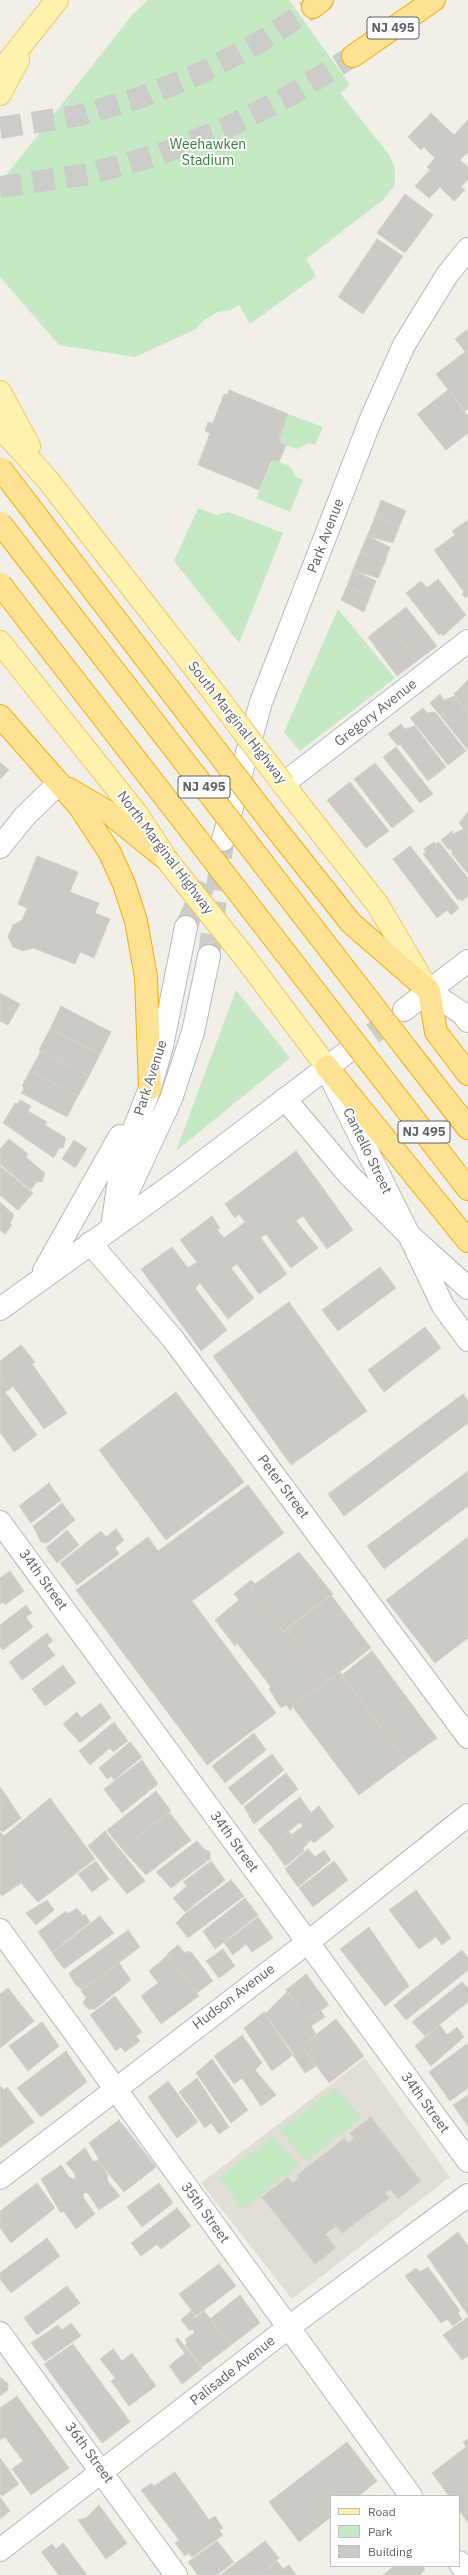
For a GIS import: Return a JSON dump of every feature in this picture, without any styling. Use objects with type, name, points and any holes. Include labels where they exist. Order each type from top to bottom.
[{"type":"highway","name":"NJ 495","points":[[353,56],[434,0]]},
{"type":"highway","points":[[0,468],[273,825],[351,923],[429,991],[436,1032],[468,1074]]},
{"type":"highway","name":"NJ 495","points":[[0,523],[468,1128]]},
{"type":"highway","name":"NJ 495","points":[[0,584],[468,1189]]},
{"type":"highway","points":[[0,716],[78,806],[110,853],[130,901],[146,977],[150,1088]]},
{"type":"highway","points":[[59,783],[108,812],[167,860]]},
{"type":"highway","points":[[327,1067],[468,1241]]},
{"type":"main road","points":[[0,72],[28,40],[57,0]]},
{"type":"main road","points":[[0,94],[28,40]]},
{"type":"main road","points":[[0,392],[47,479]]},
{"type":"main road","name":"South Marginal Highway","points":[[0,427],[47,479],[378,905],[429,991]]},
{"type":"main road","name":"North Marginal Highway","points":[[0,642],[137,814],[167,860],[246,959],[327,1067]]},
{"type":"street","name":"Park Avenue","points":[[223,840],[261,702],[373,412],[388,378],[418,321],[447,275],[468,249]]},
{"type":"street","name":"Gregory Avenue","points":[[283,784],[468,641]]},
{"type":"street","points":[[0,847],[24,816],[59,783]]},
{"type":"street","name":"Park Avenue","points":[[112,1227],[122,1160],[150,1088],[162,1046],[186,927]]},
{"type":"street","name":"Park Avenue","points":[[112,1227],[171,1099],[193,1032],[209,956]]},
{"type":"street","points":[[404,1010],[468,961]]},
{"type":"street","name":"South Marginal Highway","points":[[429,991],[463,1014],[468,1021]]},
{"type":"street","name":"Park Avenue","points":[[0,1309],[40,1278],[179,1180],[346,1052]]},
{"type":"street","name":"Cantello Street","points":[[327,1067],[443,1306],[468,1340]]},
{"type":"street","points":[[40,1278],[127,1123],[150,1088]]},
{"type":"street","name":"Cantello Street","points":[[285,1099],[349,1175],[409,1235],[468,1288]]},
{"type":"street","name":"Peter Street","points":[[90,1243],[173,1339],[468,1737]]},
{"type":"street","name":"34th Street","points":[[0,1522],[468,2162]]},
{"type":"street","name":"Hudson Avenue","points":[[0,2178],[307,1942],[468,1815]]},
{"type":"street","name":"35th Street","points":[[0,1930],[410,2495]]},
{"type":"street","name":"Palisade Avenue","points":[[0,2550],[289,2328],[468,2195]]},
{"type":"street","name":"36th Street","points":[[0,2333],[102,2471],[176,2575]]},
{"type":"street","points":[[460,2563],[468,2575]]},
{"type":"shaded area","points":[[365,2058],[450,2177],[292,2299],[201,2183]]},
{"type":"green space","name":"Weehawken Stadium","points":[[148,0],[289,0],[350,85],[340,93],[390,156],[395,168],[395,179],[394,186],[383,200],[306,259],[316,276],[250,324],[239,305],[231,310],[218,312],[204,320],[196,329],[135,357],[59,345],[0,277],[0,183],[132,15]]},
{"type":"green space","points":[[288,414],[323,427],[315,445],[309,443],[297,449],[280,443],[281,440],[279,439]]},
{"type":"green space","points":[[273,460],[290,466],[295,476],[303,480],[290,512],[256,498]]},
{"type":"green space","points":[[198,508],[216,515],[229,512],[283,533],[239,643],[174,561]]},
{"type":"green space","points":[[338,609],[395,678],[300,751],[284,732]]},
{"type":"green space","points":[[236,990],[290,1058],[176,1151]]},
{"type":"green space","points":[[336,2087],[361,2118],[306,2162],[280,2130]]},
{"type":"green space","points":[[274,2136],[299,2165],[243,2209],[219,2177]]},
{"type":"building","points":[[431,113],[454,135],[468,120],[468,152],[460,160],[468,167],[468,179],[461,187],[465,190],[454,201],[440,187],[429,198],[415,186],[430,170],[427,167],[435,158],[424,147],[421,150],[408,137]]},
{"type":"building","points":[[405,194],[433,215],[405,253],[377,233]]},
{"type":"building","points":[[377,239],[403,256],[363,314],[338,297]]},
{"type":"building","points":[[468,329],[468,355],[455,339]]},
{"type":"building","points":[[465,352],[468,355],[468,409],[465,411],[436,374]]},
{"type":"building","points":[[229,390],[288,414],[279,439],[281,440],[280,443],[286,445],[279,462],[273,460],[271,462],[259,490],[198,465],[210,433],[205,431],[208,422],[213,423],[224,394],[227,395]]},
{"type":"building","points":[[448,390],[468,416],[468,433],[446,450],[417,414]]},
{"type":"building","points":[[381,500],[406,511],[399,527],[375,517]]},
{"type":"building","points":[[375,517],[399,527],[393,543],[367,536]]},
{"type":"building","points":[[468,520],[468,596],[465,598],[462,594],[464,592],[434,550],[455,535],[452,531]]},
{"type":"building","points":[[367,536],[390,547],[385,562],[360,553]]},
{"type":"building","points":[[360,553],[385,562],[378,578],[353,570]]},
{"type":"building","points":[[353,570],[376,581],[370,596],[347,586]]},
{"type":"building","points":[[438,579],[466,615],[443,636],[441,633],[439,635],[406,593],[421,581],[427,588]]},
{"type":"building","points":[[347,586],[370,596],[364,612],[341,600]]},
{"type":"building","points":[[406,607],[437,646],[417,661],[387,622]]},
{"type":"building","points":[[387,622],[417,661],[397,676],[368,637]]},
{"type":"building","points":[[468,680],[468,714],[454,694]]},
{"type":"building","points":[[440,694],[444,700],[455,696],[468,714],[468,750],[430,703]]},
{"type":"building","points":[[423,708],[427,713],[435,712],[466,751],[448,765],[410,718]]},
{"type":"building","points":[[401,724],[405,729],[415,726],[446,767],[428,781],[400,744],[398,746],[388,734]]},
{"type":"building","points":[[396,747],[433,794],[420,803],[383,757]]},
{"type":"building","points":[[0,762],[9,770],[0,779]]},
{"type":"building","points":[[375,763],[414,811],[392,828],[354,779]]},
{"type":"building","points":[[350,782],[389,831],[366,848],[327,800]]},
{"type":"building","points":[[468,812],[468,835],[459,823]]},
{"type":"building","points":[[463,829],[468,835],[468,874],[452,854],[452,850],[448,849],[441,840],[452,831],[453,834]]},
{"type":"building","points":[[434,842],[435,844],[439,842],[468,878],[468,896],[462,901],[460,899],[458,900],[423,854],[426,852],[424,849]]},
{"type":"building","points":[[410,846],[459,908],[451,915],[447,910],[437,918],[393,859]]},
{"type":"building","points":[[37,856],[78,872],[70,892],[99,903],[95,913],[110,919],[94,958],[80,952],[75,964],[33,948],[23,951],[13,947],[8,937],[13,925],[22,920],[27,908],[18,904]]},
{"type":"building","points":[[0,993],[20,1004],[8,1025],[0,1021]]},
{"type":"building","points":[[61,1006],[111,1032],[100,1054],[50,1029]]},
{"type":"building","points":[[50,1029],[100,1054],[89,1076],[39,1050]]},
{"type":"building","points":[[41,1051],[89,1076],[78,1096],[30,1071]]},
{"type":"building","points":[[30,1071],[78,1096],[67,1117],[21,1093],[24,1088],[22,1086]]},
{"type":"building","points":[[20,1100],[31,1106],[28,1111],[47,1122],[45,1125],[66,1138],[63,1148],[59,1148],[54,1158],[3,1123],[15,1103],[18,1104]]},
{"type":"building","points":[[9,1139],[28,1154],[26,1157],[45,1173],[42,1182],[36,1182],[31,1190],[0,1164],[0,1149]]},
{"type":"building","points":[[74,1140],[87,1149],[75,1168],[62,1159]]},
{"type":"building","points":[[296,1151],[353,1230],[327,1249],[303,1216],[296,1221],[318,1248],[291,1268],[266,1234],[261,1238],[287,1274],[259,1294],[237,1264],[231,1268],[254,1298],[228,1319],[200,1283],[195,1288],[227,1330],[201,1351],[141,1269],[172,1247],[188,1268],[197,1262],[180,1240],[212,1216],[220,1228],[217,1230],[224,1238],[245,1222],[239,1214],[235,1218],[225,1204]]},
{"type":"building","points":[[0,1166],[33,1193],[18,1210],[0,1195]]},
{"type":"building","points":[[0,1202],[14,1215],[10,1223],[12,1225],[5,1234],[0,1230]]},
{"type":"building","points":[[380,1267],[396,1288],[338,1331],[322,1310]]},
{"type":"building","points":[[289,1302],[367,1411],[291,1465],[213,1356]]},
{"type":"building","points":[[425,1327],[441,1348],[384,1392],[368,1370]]},
{"type":"building","points":[[21,1345],[35,1362],[32,1364],[67,1413],[44,1429],[13,1386],[10,1389],[0,1376],[0,1361]]},
{"type":"building","points":[[0,1376],[10,1389],[5,1392],[37,1435],[14,1452],[0,1432]]},
{"type":"building","points":[[176,1392],[244,1482],[166,1540],[99,1450]]},
{"type":"building","points":[[463,1394],[468,1401],[468,1423],[344,1516],[328,1494]]},
{"type":"building","points":[[468,1471],[468,1506],[384,1569],[367,1546]]},
{"type":"building","points":[[49,1483],[61,1500],[31,1523],[19,1506]]},
{"type":"building","points":[[248,1485],[284,1533],[192,1601],[276,1713],[207,1765],[76,1590],[148,1537],[158,1551]]},
{"type":"building","points":[[62,1503],[75,1520],[47,1543],[41,1542],[33,1526]]},
{"type":"building","points":[[116,1529],[124,1540],[115,1548],[119,1554],[77,1585],[60,1563],[101,1531],[106,1537]]},
{"type":"building","points":[[67,1530],[79,1545],[57,1563],[46,1548]]},
{"type":"building","points":[[468,1537],[468,1638],[435,1663],[386,1600]]},
{"type":"building","points":[[299,1552],[333,1594],[283,1632],[251,1587]]},
{"type":"building","points":[[10,1571],[24,1591],[5,1605],[3,1602],[0,1604],[0,1578]]},
{"type":"building","points":[[251,1580],[255,1584],[251,1587],[283,1632],[286,1629],[328,1681],[292,1706],[291,1711],[286,1705],[281,1708],[269,1689],[271,1687],[237,1643],[235,1646],[215,1620],[239,1600],[234,1594]]},
{"type":"building","points":[[331,1595],[371,1648],[328,1681],[286,1629]]},
{"type":"building","points":[[26,1605],[32,1613],[26,1617],[33,1627],[3,1650],[0,1647],[0,1625]]},
{"type":"building","points":[[47,1633],[53,1641],[47,1645],[55,1655],[22,1680],[9,1662]]},
{"type":"building","points":[[372,1651],[437,1738],[406,1760],[342,1675]]},
{"type":"building","points":[[63,1665],[76,1683],[45,1706],[32,1689]]},
{"type":"building","points":[[340,1672],[406,1760],[359,1795],[292,1706]]},
{"type":"building","points":[[101,1703],[111,1718],[80,1743],[63,1724],[77,1712],[81,1718]]},
{"type":"building","points":[[114,1722],[128,1741],[113,1752],[110,1748],[90,1765],[79,1751]]},
{"type":"building","points":[[254,1733],[266,1750],[225,1783],[212,1766]]},
{"type":"building","points":[[130,1742],[142,1757],[114,1780],[111,1776],[107,1779],[99,1768]]},
{"type":"building","points":[[272,1754],[284,1770],[242,1805],[228,1788]]},
{"type":"building","points":[[142,1760],[158,1784],[122,1813],[104,1789]]},
{"type":"building","points":[[286,1773],[298,1789],[254,1824],[244,1807]]},
{"type":"building","points":[[0,1787],[8,1798],[0,1804]]},
{"type":"building","points":[[156,1791],[171,1811],[122,1849],[107,1830]]},
{"type":"building","points":[[300,1797],[311,1813],[271,1846],[258,1830]]},
{"type":"building","points":[[8,1798],[21,1818],[3,1832],[0,1830],[0,1804]]},
{"type":"building","points":[[50,1798],[95,1859],[38,1902],[21,1883],[2,1896],[0,1893],[0,1832],[4,1836]]},
{"type":"building","points":[[319,1806],[334,1827],[314,1843],[311,1840],[303,1848],[304,1851],[285,1866],[271,1846],[289,1831],[291,1835],[303,1826],[300,1822]]},
{"type":"building","points":[[169,1812],[191,1840],[146,1875],[122,1849]]},
{"type":"building","points":[[105,1831],[145,1881],[127,1894],[88,1846]]},
{"type":"building","points":[[197,1841],[203,1848],[210,1852],[210,1859],[171,1888],[156,1872]]},
{"type":"building","points":[[308,1849],[315,1857],[324,1850],[331,1860],[298,1887],[285,1869]]},
{"type":"building","points":[[96,1861],[109,1879],[92,1892],[78,1874]]},
{"type":"building","points":[[211,1861],[225,1880],[185,1912],[173,1898],[187,1886],[183,1882]]},
{"type":"building","points":[[334,1861],[348,1880],[313,1907],[299,1888]]},
{"type":"building","points":[[231,1880],[244,1896],[188,1938],[176,1923],[187,1912]]},
{"type":"building","points":[[416,1890],[451,1938],[442,1945],[436,1937],[419,1949],[389,1910]]},
{"type":"building","points":[[245,1898],[258,1915],[215,1949],[203,1931]]},
{"type":"building","points":[[47,1900],[54,1910],[36,1925],[26,1913]]},
{"type":"building","points":[[77,1908],[83,1916],[85,1914],[90,1922],[52,1952],[38,1932],[66,1911],[68,1914]]},
{"type":"building","points":[[100,1916],[114,1933],[64,1969],[52,1953]]},
{"type":"building","points":[[258,1917],[273,1938],[252,1952],[246,1944],[233,1955],[224,1943]]},
{"type":"building","points":[[369,1927],[409,1986],[385,2006],[340,1949]]},
{"type":"building","points":[[128,1930],[140,1947],[82,1990],[74,1983],[69,1973]]},
{"type":"building","points":[[178,1945],[185,1953],[188,1951],[192,1953],[213,1981],[197,1993],[167,1954]]},
{"type":"building","points":[[223,1949],[235,1966],[219,1978],[206,1961]]},
{"type":"building","points":[[462,1950],[468,1958],[468,1970],[406,2020],[394,2005]]},
{"type":"building","points":[[168,1955],[199,1996],[161,2024],[141,1996],[158,1983],[149,1971]]},
{"type":"building","points":[[119,1963],[131,1980],[95,2009],[88,2009],[83,2003],[86,1997],[81,1991]]},
{"type":"building","points":[[306,1974],[329,2005],[308,2019],[286,1990]]},
{"type":"building","points":[[462,1982],[468,1988],[468,2002],[425,2036],[412,2022]]},
{"type":"building","points":[[8,1988],[34,2021],[0,2048],[0,1994]]},
{"type":"building","points":[[287,1992],[308,2019],[321,2011],[325,2017],[311,2026],[316,2034],[302,2046],[316,2066],[305,2073],[265,2014]]},
{"type":"building","points":[[115,1996],[142,2032],[136,2036],[140,2041],[125,2052],[121,2047],[116,2051],[90,2015]]},
{"type":"building","points":[[264,2012],[294,2054],[272,2071],[244,2028]]},
{"type":"building","points":[[336,2019],[364,2056],[329,2083],[302,2046]]},
{"type":"building","points":[[42,2022],[59,2046],[28,2071],[9,2046]]},
{"type":"building","points":[[440,2025],[447,2035],[457,2027],[464,2037],[431,2066],[415,2046]]},
{"type":"building","points":[[242,2035],[262,2063],[255,2070],[276,2095],[268,2101],[229,2045]]},
{"type":"building","points":[[468,2043],[468,2088],[450,2101],[429,2072]]},
{"type":"building","points":[[229,2045],[268,2101],[261,2106],[242,2078],[234,2084],[214,2056]]},
{"type":"building","points":[[66,2051],[87,2082],[41,2117],[17,2088]]},
{"type":"building","points":[[212,2059],[248,2110],[231,2123],[196,2073]]},
{"type":"building","points":[[197,2078],[229,2127],[219,2134],[211,2123],[205,2128],[179,2092]]},
{"type":"building","points":[[168,2081],[198,2122],[177,2138],[148,2097]]},
{"type":"building","points":[[0,2086],[4,2090],[7,2087],[34,2122],[0,2148]]},
{"type":"building","points":[[468,2095],[468,2126],[453,2105]]},
{"type":"building","points":[[371,2117],[421,2181],[398,2199],[390,2189],[385,2193],[389,2198],[342,2233],[336,2226],[325,2234],[336,2248],[315,2264],[262,2197],[288,2177],[293,2183],[299,2178],[297,2175],[345,2138],[348,2143],[354,2139],[350,2133]]},
{"type":"building","points":[[119,2120],[156,2167],[124,2192],[98,2161],[98,2157],[89,2143]]},
{"type":"building","points":[[85,2148],[93,2161],[98,2161],[108,2175],[107,2180],[120,2196],[99,2210],[88,2193],[84,2193],[75,2179],[75,2174],[66,2163]]},
{"type":"building","points":[[61,2165],[70,2178],[75,2179],[84,2193],[83,2197],[95,2214],[76,2229],[64,2212],[60,2212],[41,2179]]},
{"type":"building","points":[[37,2183],[55,2208],[11,2243],[0,2228],[0,2211]]},
{"type":"building","points":[[159,2183],[173,2203],[142,2227],[127,2207]]},
{"type":"building","points":[[177,2208],[191,2226],[161,2249],[157,2244],[141,2256],[131,2243]]},
{"type":"building","points":[[458,2232],[468,2246],[468,2315],[427,2256]]},
{"type":"building","points":[[47,2238],[60,2256],[11,2293],[0,2279],[0,2273]]},
{"type":"building","points":[[219,2264],[236,2286],[196,2316],[179,2294]]},
{"type":"building","points":[[428,2267],[460,2311],[458,2313],[462,2319],[453,2326],[447,2319],[441,2323],[405,2276],[416,2268],[420,2272]]},
{"type":"building","points":[[67,2286],[80,2303],[37,2335],[24,2318]]},
{"type":"building","points":[[240,2295],[260,2323],[231,2345],[210,2319]]},
{"type":"building","points":[[191,2311],[196,2318],[204,2311],[231,2345],[202,2367],[185,2345],[187,2343],[185,2340],[195,2332],[192,2329],[190,2331],[181,2320]]},
{"type":"building","points":[[468,2317],[468,2356],[462,2360],[443,2335]]},
{"type":"building","points":[[71,2323],[81,2336],[45,2361],[31,2343],[58,2325],[62,2330]]},
{"type":"building","points":[[178,2338],[202,2368],[182,2384],[169,2366],[185,2353],[175,2340]]},
{"type":"building","points":[[73,2344],[130,2422],[102,2443],[44,2364]]},
{"type":"building","points":[[113,2349],[122,2361],[132,2353],[156,2386],[129,2406],[111,2381],[115,2378],[100,2359]]},
{"type":"building","points":[[0,2377],[8,2384],[8,2390],[0,2396]]},
{"type":"building","points":[[17,2396],[69,2468],[31,2495],[12,2469],[23,2461],[5,2437],[0,2440],[0,2408]]},
{"type":"building","points":[[468,2439],[468,2523],[460,2511],[460,2495],[448,2495],[432,2473],[466,2447],[463,2442]]},
{"type":"building","points":[[347,2442],[377,2481],[360,2495],[330,2495],[330,2518],[299,2542],[269,2502]]},
{"type":"building","points":[[0,2458],[19,2484],[2,2496],[0,2494]]},
{"type":"building","points":[[175,2472],[209,2520],[215,2516],[223,2528],[219,2530],[223,2535],[192,2557],[189,2553],[185,2556],[175,2543],[179,2540],[141,2490],[152,2483],[154,2486]]},
{"type":"building","points":[[0,2497],[10,2511],[0,2519]]},
{"type":"building","points":[[99,2505],[127,2543],[106,2559],[78,2520],[86,2518]]},
{"type":"building","points":[[217,2541],[234,2562],[217,2575],[198,2575],[188,2562]]},
{"type":"building","points":[[265,2541],[279,2558],[259,2575],[220,2575]]},
{"type":"building","points":[[63,2543],[87,2575],[59,2575],[41,2552],[52,2544],[56,2549]]},
{"type":"building","points":[[277,2561],[283,2569],[289,2565],[296,2575],[259,2575]]},
{"type":"building","points":[[394,2567],[423,2567],[425,2570],[419,2575],[383,2575]]},
{"type":"tunnel","points":[[0,128],[81,115],[142,97],[201,73],[258,43],[313,7]]},
{"type":"tunnel","points":[[0,187],[88,174],[158,155],[226,128],[291,95],[353,56]]},
{"type":"tunnel","points":[[209,956],[223,840]]},
{"type":"tunnel","points":[[186,927],[205,883]]},
{"type":"tunnel","points":[[346,1053],[402,1012]]}]
